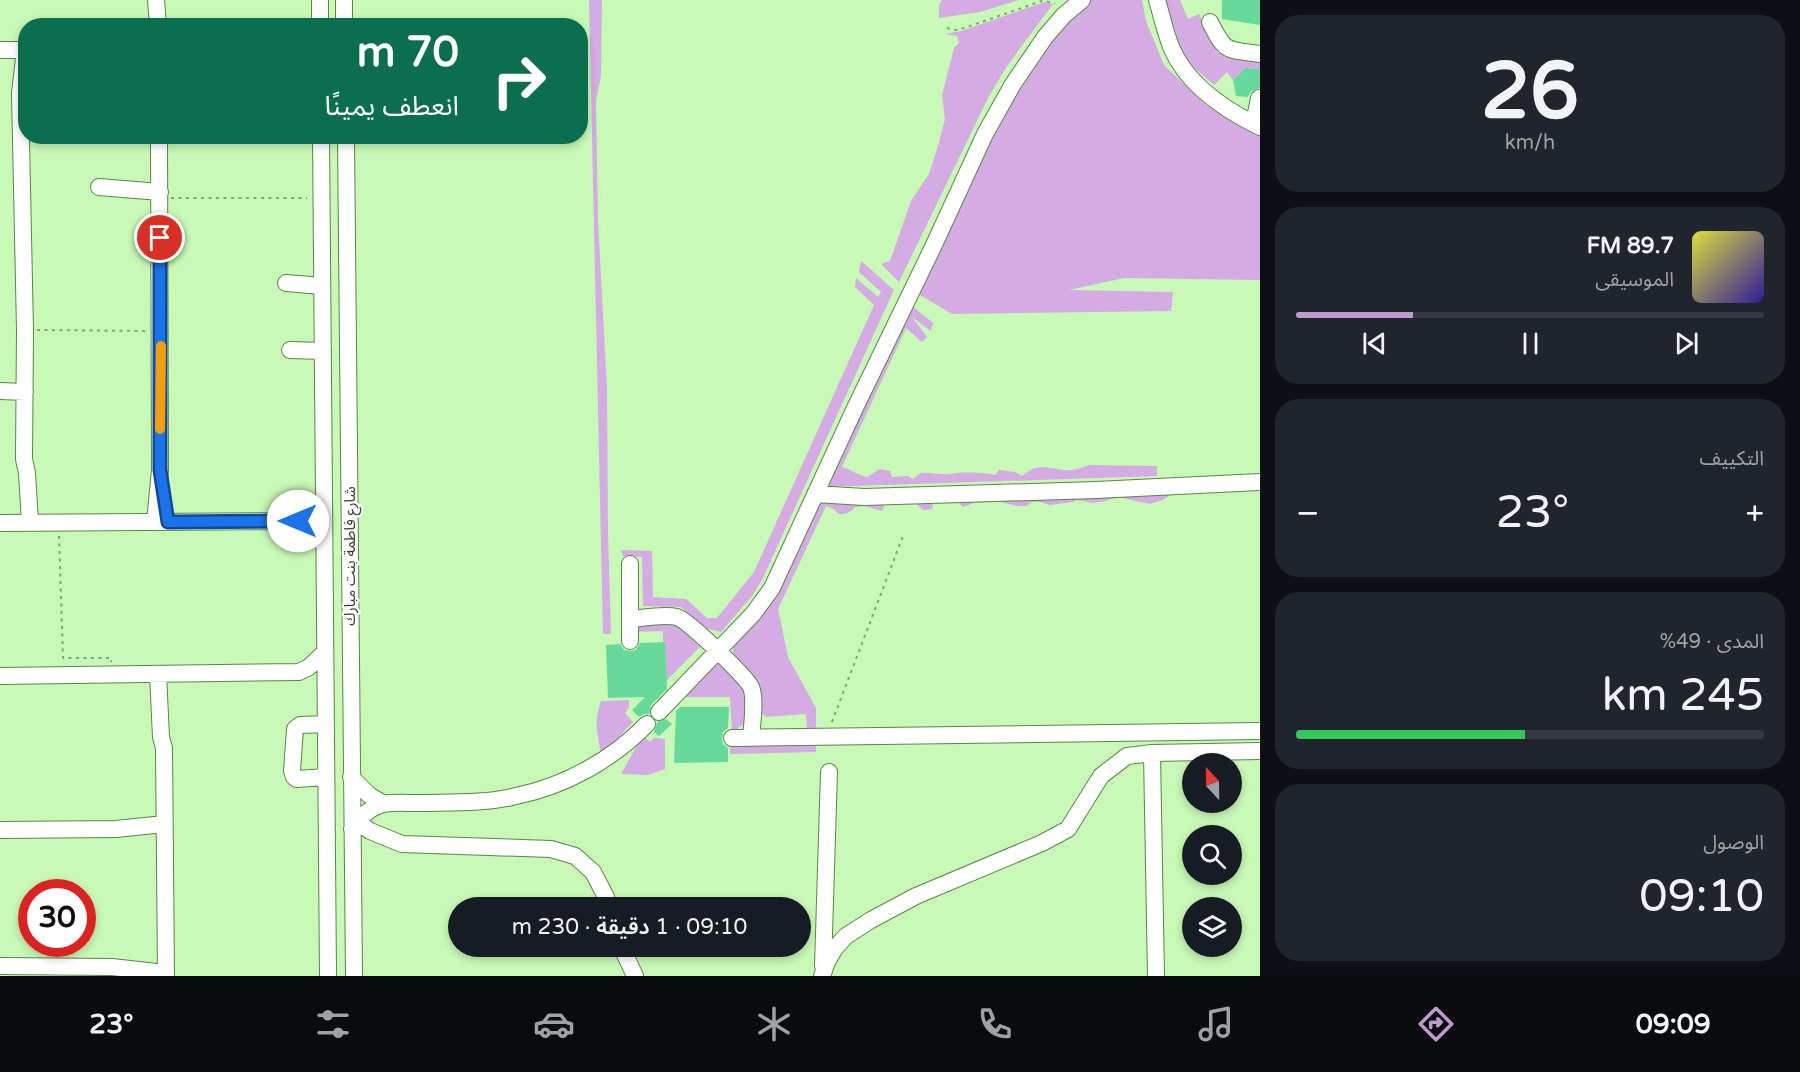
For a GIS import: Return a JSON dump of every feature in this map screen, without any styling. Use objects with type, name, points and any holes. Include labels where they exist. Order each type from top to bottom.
[{"type":"street","points":[[156,0],[157,18]]},
{"type":"street","points":[[320,0],[320,18]]},
{"type":"street","points":[[344,0],[344,18]]},
{"type":"street","points":[[606,897],[593,872],[575,856],[550,849],[402,844],[355,825],[369,810],[384,804],[483,801],[513,797],[542,789],[574,776],[607,758],[637,734],[753,615],[772,588],[985,134],[1028,60],[1045,37],[1082,0]]},
{"type":"street","points":[[1157,0],[1170,44],[1186,73],[1209,96],[1257,126],[1259,98]]},
{"type":"street","points":[[1210,22],[1225,48],[1260,54]]},
{"type":"street","points":[[16,50],[18,72]]},
{"type":"street","points":[[21,144],[25,387],[24,459],[21,472],[24,523]]},
{"type":"street","points":[[159,144],[161,522]]},
{"type":"street","name":"شارع فاطمة بنت مبارك","points":[[321,144],[328,976]]},
{"type":"street","name":"شارع فاطمة بنت مبارك","points":[[346,144],[351,777],[355,825],[354,976]]},
{"type":"street","points":[[99,188],[160,192]]},
{"type":"street","points":[[286,284],[322,286]]},
{"type":"street","points":[[290,351],[323,351]]},
{"type":"street","points":[[0,383],[25,387]]},
{"type":"street","points":[[0,391],[25,387]]},
{"type":"street","points":[[815,494],[864,497],[1260,482]]},
{"type":"street","points":[[298,521],[324,498]]},
{"type":"street","points":[[0,524],[298,521],[313,531],[324,545]]},
{"type":"street","points":[[630,564],[630,641]]},
{"type":"street","points":[[630,619],[678,617],[687,622],[747,681],[752,690],[751,738]]},
{"type":"street","points":[[0,676],[299,672],[309,667],[325,652]]},
{"type":"street","points":[[299,672],[326,693]]},
{"type":"street","points":[[0,966],[28,971],[112,967],[165,970],[164,748],[161,737],[164,674]]},
{"type":"street","points":[[326,724],[300,725],[295,729],[292,771],[297,779],[326,777]]},
{"type":"street","points":[[732,738],[1260,731]]},
{"type":"street","points":[[822,976],[835,948],[846,936],[883,912],[1042,843],[1068,829],[1101,776],[1127,756],[1152,753],[1260,751]]},
{"type":"street","points":[[1152,753],[1156,976]]},
{"type":"street","points":[[822,976],[829,772]]},
{"type":"street","points":[[351,777],[369,795],[384,804]]},
{"type":"street","points":[[0,830],[164,829]]},
{"type":"street","points":[[626,957],[634,976]]},
{"type":"path","points":[[947,28],[956,30],[964,28],[1042,1],[1055,3],[1068,12]]},
{"type":"path","points":[[160,192],[170,192],[170,198],[321,198]]},
{"type":"path","points":[[25,330],[161,331]]},
{"type":"path","points":[[65,523],[66,536],[59,536],[63,658],[111,658],[111,675]]},
{"type":"path","points":[[827,736],[903,536]]},
{"type":"shaded area","points":[[589,0],[602,0],[601,75],[596,101],[598,220],[607,389],[611,634],[603,634]]},
{"type":"shaded area","points":[[942,0],[1019,0],[980,12],[939,18],[939,5]]},
{"type":"shaded area","points":[[1087,0],[1142,0],[1146,21],[1164,65],[1206,105],[1245,129],[1260,132],[1260,280],[1124,278],[1069,290],[1173,292],[1171,311],[952,314],[915,292],[988,140],[1032,60]]},
{"type":"shaded area","points":[[1163,0],[1180,0],[1188,19],[1199,14],[1218,53],[1260,59],[1260,69],[1245,68],[1233,80],[1227,72],[1214,85],[1183,58]]},
{"type":"shaded area","points":[[1045,2],[1053,4],[1007,66],[989,96],[899,282],[881,264],[890,261],[911,201],[929,174],[938,146],[945,119],[942,95],[954,48],[959,43],[957,36],[945,34],[961,31]]},
{"type":"shaded area","points":[[861,261],[894,290],[762,580],[752,596],[721,632],[705,628],[681,607],[643,606],[642,557],[623,556],[621,550],[652,551],[653,597],[686,599],[707,618],[717,618],[754,572],[874,305],[855,287],[856,278],[878,297],[881,292],[859,272]]},
{"type":"shaded area","points":[[907,302],[933,323],[931,331],[912,317],[927,337],[922,342],[906,328],[842,467],[867,477],[880,469],[890,471],[892,477],[908,476],[913,479],[920,473],[995,475],[999,470],[1015,472],[1022,476],[1038,468],[1068,470],[1089,465],[1157,466],[1157,476],[823,487]]},
{"type":"shaded area","points":[[1177,490],[1163,500],[1150,504],[1118,497],[1093,503],[1077,500],[1050,505],[1032,502],[1026,506],[997,501],[974,503],[963,507],[957,501],[933,504],[932,509],[923,510],[915,503],[886,502],[882,511],[864,506],[841,514],[826,506],[778,609],[788,657],[816,708],[816,752],[730,754],[730,741],[808,741],[806,714],[766,717],[755,708],[754,676],[734,657],[732,642],[817,499]]},
{"type":"shaded area","points":[[641,620],[674,620],[700,647],[664,683],[663,631],[633,632]]},
{"type":"shaded area","points":[[720,661],[744,685],[746,723],[732,732],[730,697],[682,697]]},
{"type":"shaded area","points":[[629,700],[629,708],[625,713],[633,722],[601,756],[597,723],[601,701]]},
{"type":"shaded area","points":[[643,735],[650,742],[654,738],[665,739],[665,769],[648,775],[621,774]]},
{"type":"building","points":[[1222,0],[1260,0],[1260,25],[1222,19]]},
{"type":"building","points":[[1245,68],[1260,69],[1260,88],[1251,91],[1248,97],[1236,96],[1233,80]]},
{"type":"building","points":[[665,642],[667,689],[651,705],[649,714],[639,717],[632,710],[645,697],[608,698],[606,645],[620,644],[624,650],[631,651],[636,650],[640,643]]},
{"type":"building","points":[[680,707],[729,707],[728,728],[723,732],[722,738],[723,744],[728,748],[728,762],[674,763],[676,711]]},
{"type":"building","points":[[666,719],[672,724],[659,736],[654,732],[657,722]]},
{"type":"slow traffic","points":[[160,429],[161,346]]},
{"type":"route","points":[[160,238],[160,470],[168,522],[298,521]]}]
